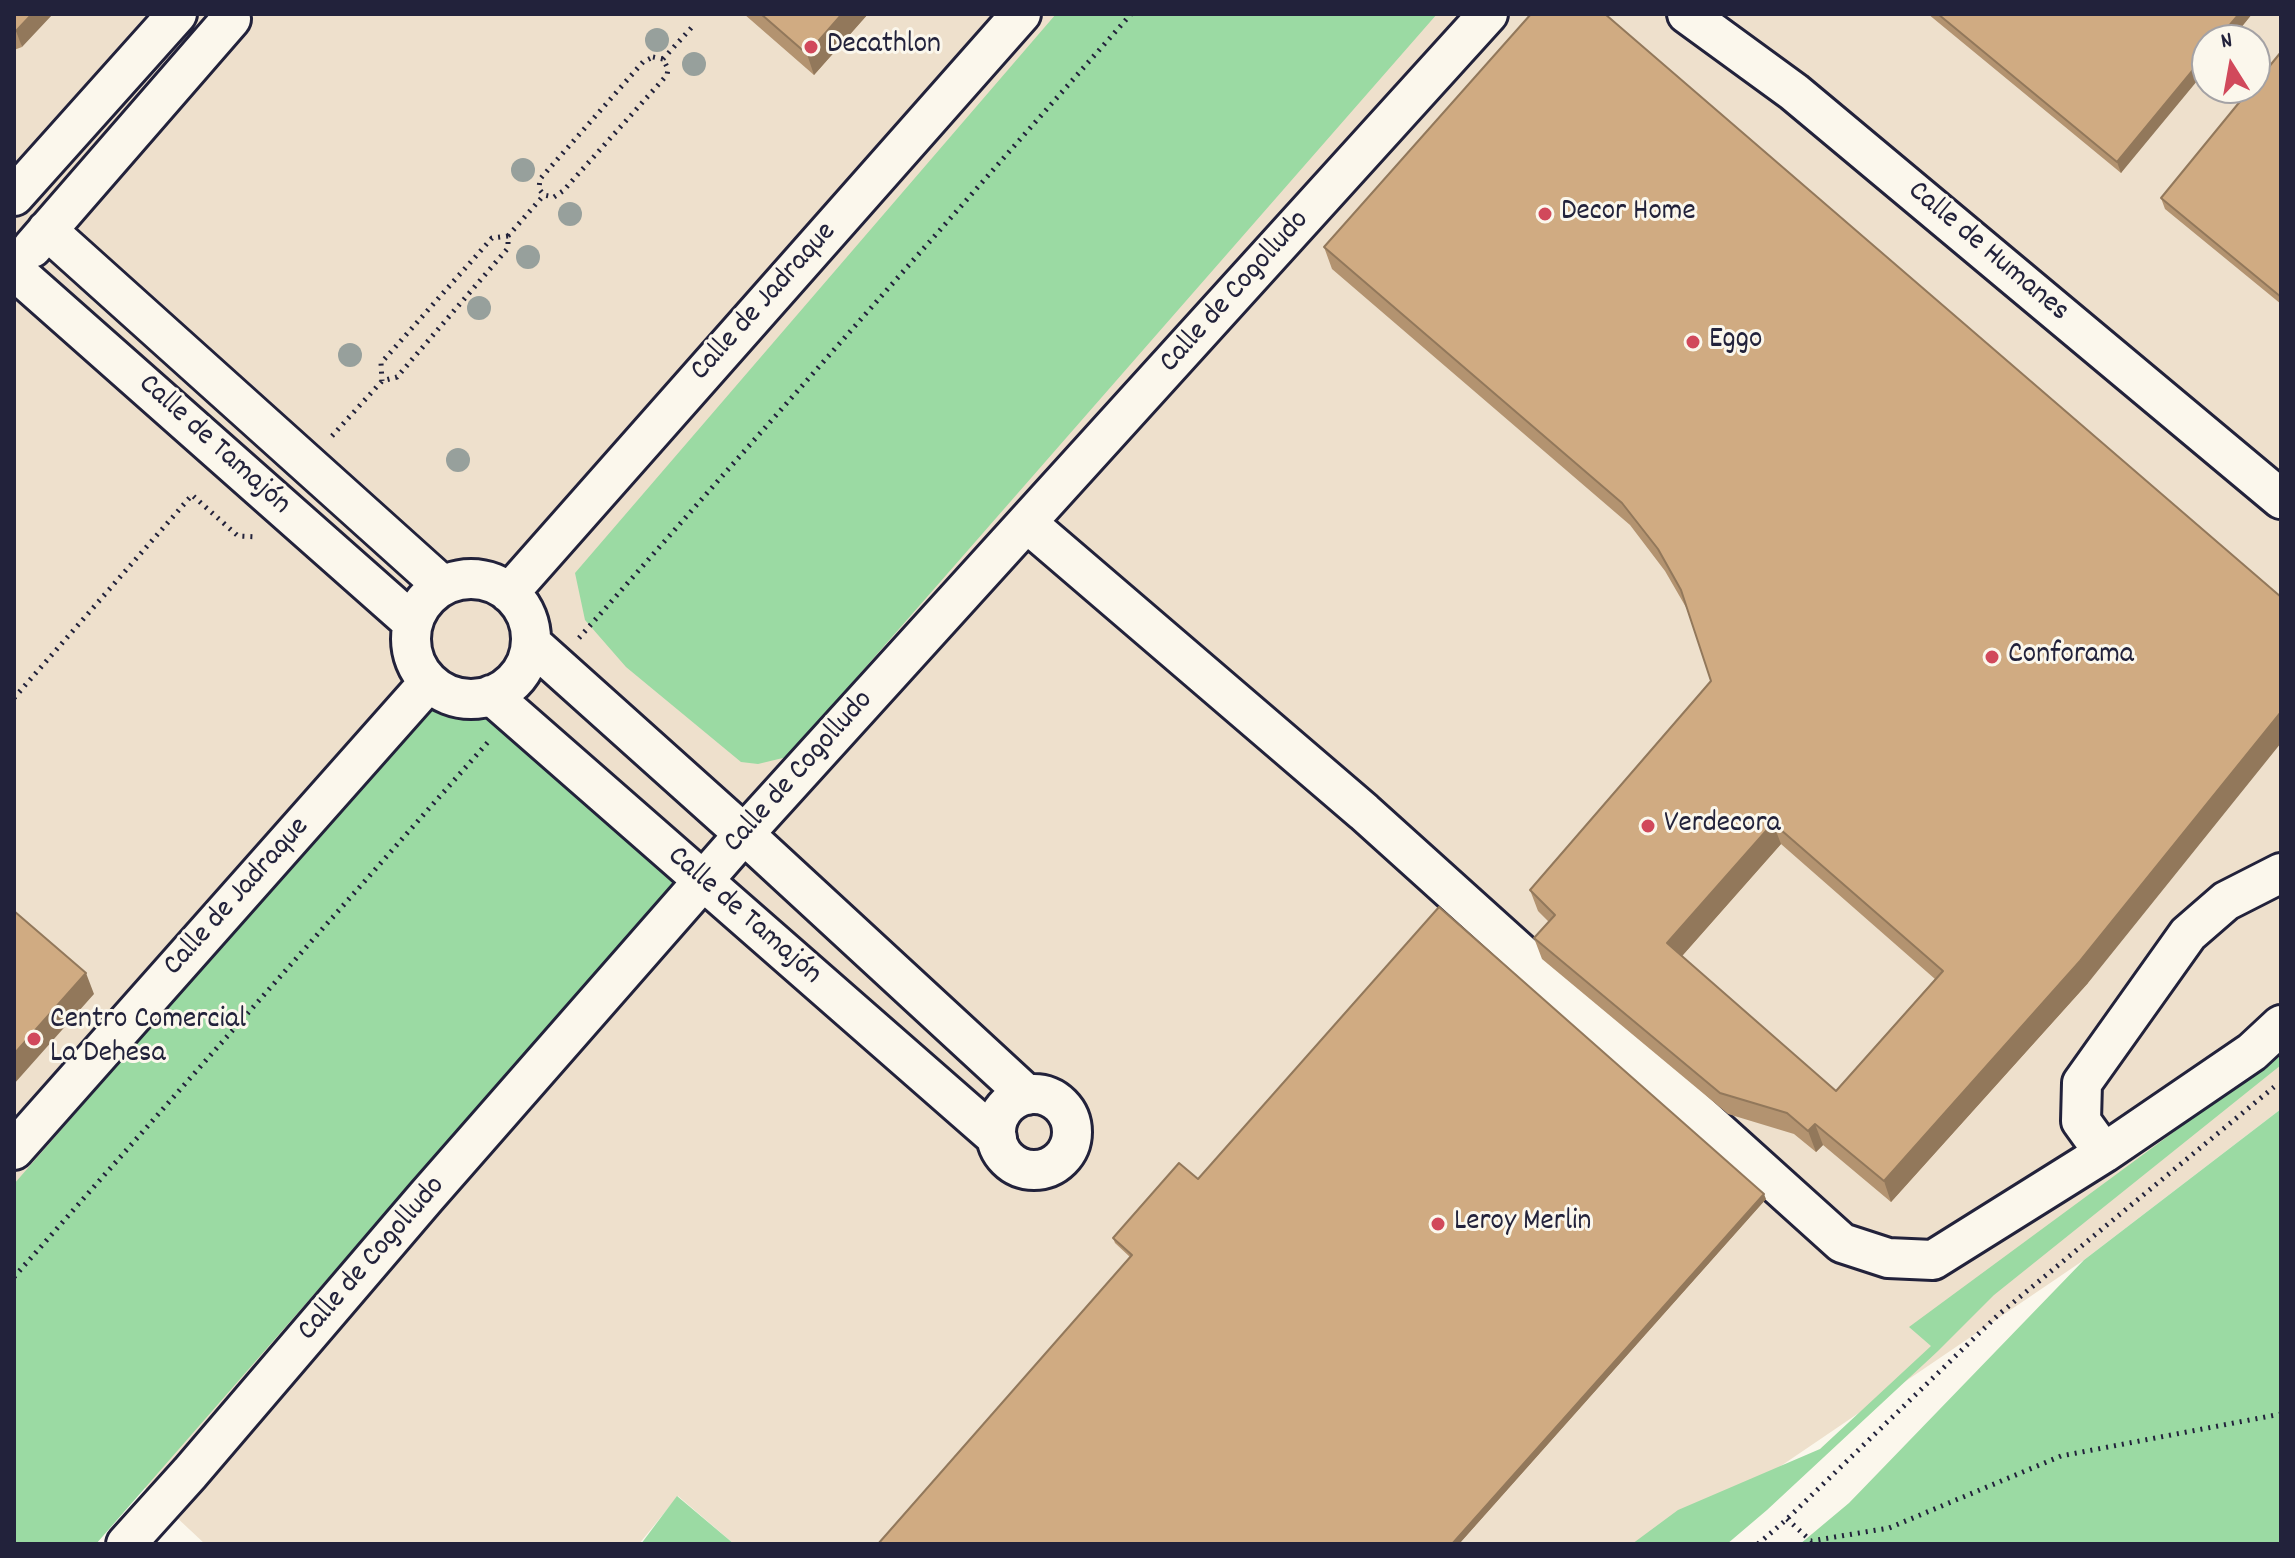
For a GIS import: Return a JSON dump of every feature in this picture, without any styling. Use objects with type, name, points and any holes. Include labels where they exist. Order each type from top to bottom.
[{"type":"street","points":[[14,196],[177,14]]},
{"type":"street","name":"Calle de Jadraque","points":[[509,593],[1021,14]]},
{"type":"street","name":"Calle de Cogolludo","points":[[126,1544],[744,834],[1488,14]]},
{"type":"street","name":"Calle de Humanes","points":[[1687,14],[1794,92],[2281,499]]},
{"type":"street","points":[[14,269],[235,16]]},
{"type":"street","name":"Calle de Tamajón","points":[[47,230],[443,586]]},
{"type":"street","name":"Calle de Tamajón","points":[[14,269],[413,623]]},
{"type":"street","points":[[1027,523],[1364,812],[1842,1243],[1888,1258],[1933,1260],[2104,1153],[2252,1052],[2281,1025]]},
{"type":"street","points":[[477,579],[494,583],[509,593],[521,606],[529,624],[531,643],[519,675],[491,695],[475,698],[443,692],[429,682],[419,670],[411,639],[413,623],[424,602],[443,586],[459,580],[477,579]]},
{"type":"street","name":"Calle de Tamajón","points":[[531,643],[1027,1095]]},
{"type":"street","name":"Calle de Jadraque","points":[[14,1150],[429,682]]},
{"type":"street","name":"Calle de Tamajón","points":[[491,695],[997,1138]]},
{"type":"street","points":[[2104,1153],[2081,1121],[2082,1083],[2188,934],[2226,901],[2281,873]]},
{"type":"street","points":[[1027,1095],[1046,1096],[1063,1107],[1072,1131],[1065,1154],[1044,1168],[1019,1166],[1008,1159],[997,1138],[1000,1116],[1006,1106],[1027,1095]]},
{"type":"path","points":[[663,59],[692,27]]},
{"type":"path","points":[[653,57],[663,59],[668,69],[667,75],[563,191],[554,197],[544,195],[539,189],[540,179],[643,62],[653,57]]},
{"type":"path","points":[[324,444],[382,381],[397,377],[508,248],[508,236],[544,195]]},
{"type":"path","points":[[382,381],[381,363],[492,238],[508,236]]},
{"type":"path","points":[[14,698],[192,495],[238,536],[263,537]]},
{"type":"path","points":[[1758,1544],[1998,1315],[2281,1081]]},
{"type":"path","points":[[1787,1519],[1811,1541],[1889,1528],[2061,1456],[2281,1414]]},
{"type":"shaded area","points":[[14,14],[2281,14],[2281,1109],[2084,1260],[1666,1544],[734,1544],[678,1496],[639,1544],[205,1544],[14,1365]]},
{"type":"green space","points":[[1056,14],[1437,14],[787,757],[758,764],[741,762],[626,667],[585,620],[575,573]]},
{"type":"green space","points":[[432,704],[458,711],[494,709],[679,876],[96,1544],[14,1544],[14,1184]]},
{"type":"green space","points":[[2281,1053],[2281,1065],[1994,1295],[1938,1351],[1727,1544],[1632,1544],[1678,1510],[1820,1449],[1931,1346],[1909,1327]]},
{"type":"green space","points":[[2281,1109],[2281,1544],[1800,1544],[1849,1503],[2084,1260]]},
{"type":"green space","points":[[677,1496],[734,1544],[641,1544]]},
{"type":"building","points":[[14,14],[32,14],[14,32]]},
{"type":"building","points":[[761,14],[842,14],[807,54]]},
{"type":"building","points":[[1531,14],[1605,14],[2281,597],[2281,712],[2080,961],[1884,1181],[1815,1124],[1808,1131],[1787,1113],[1720,1093],[1534,938],[1555,915],[1530,890],[1711,681],[1681,590],[1658,549],[1622,503],[1324,247]],"holes":[[[1773,823],[1943,971],[1836,1091],[1667,943]]]},
{"type":"building","points":[[1938,14],[2239,14],[2231,24],[2191,24],[2191,72],[2117,162]]},
{"type":"building","points":[[2281,52],[2281,297],[2161,198],[2238,104],[2271,104],[2271,64]]},
{"type":"building","name":"Leroy Merlin","points":[[1439,907],[1764,1194],[1452,1544],[878,1544],[1132,1255],[1113,1238],[1179,1163],[1198,1179]]},
{"type":"building","name":"Centro Comercial La Dehesa","points":[[14,911],[86,973],[14,1054]]},
{"type":"place","name":"Decathlon","points":[[811,47]]},
{"type":"place","name":"Decor Home","points":[[1545,214]]},
{"type":"place","name":"Eggo","points":[[1693,342]]},
{"type":"place","name":"Conforama","points":[[1992,657]]},
{"type":"place","name":"Verdecora","points":[[1648,826]]},
{"type":"place","name":"Centro Comercial La Dehesa","points":[[34,1039]]},
{"type":"place","name":"Leroy Merlin","points":[[1438,1224]]}]
